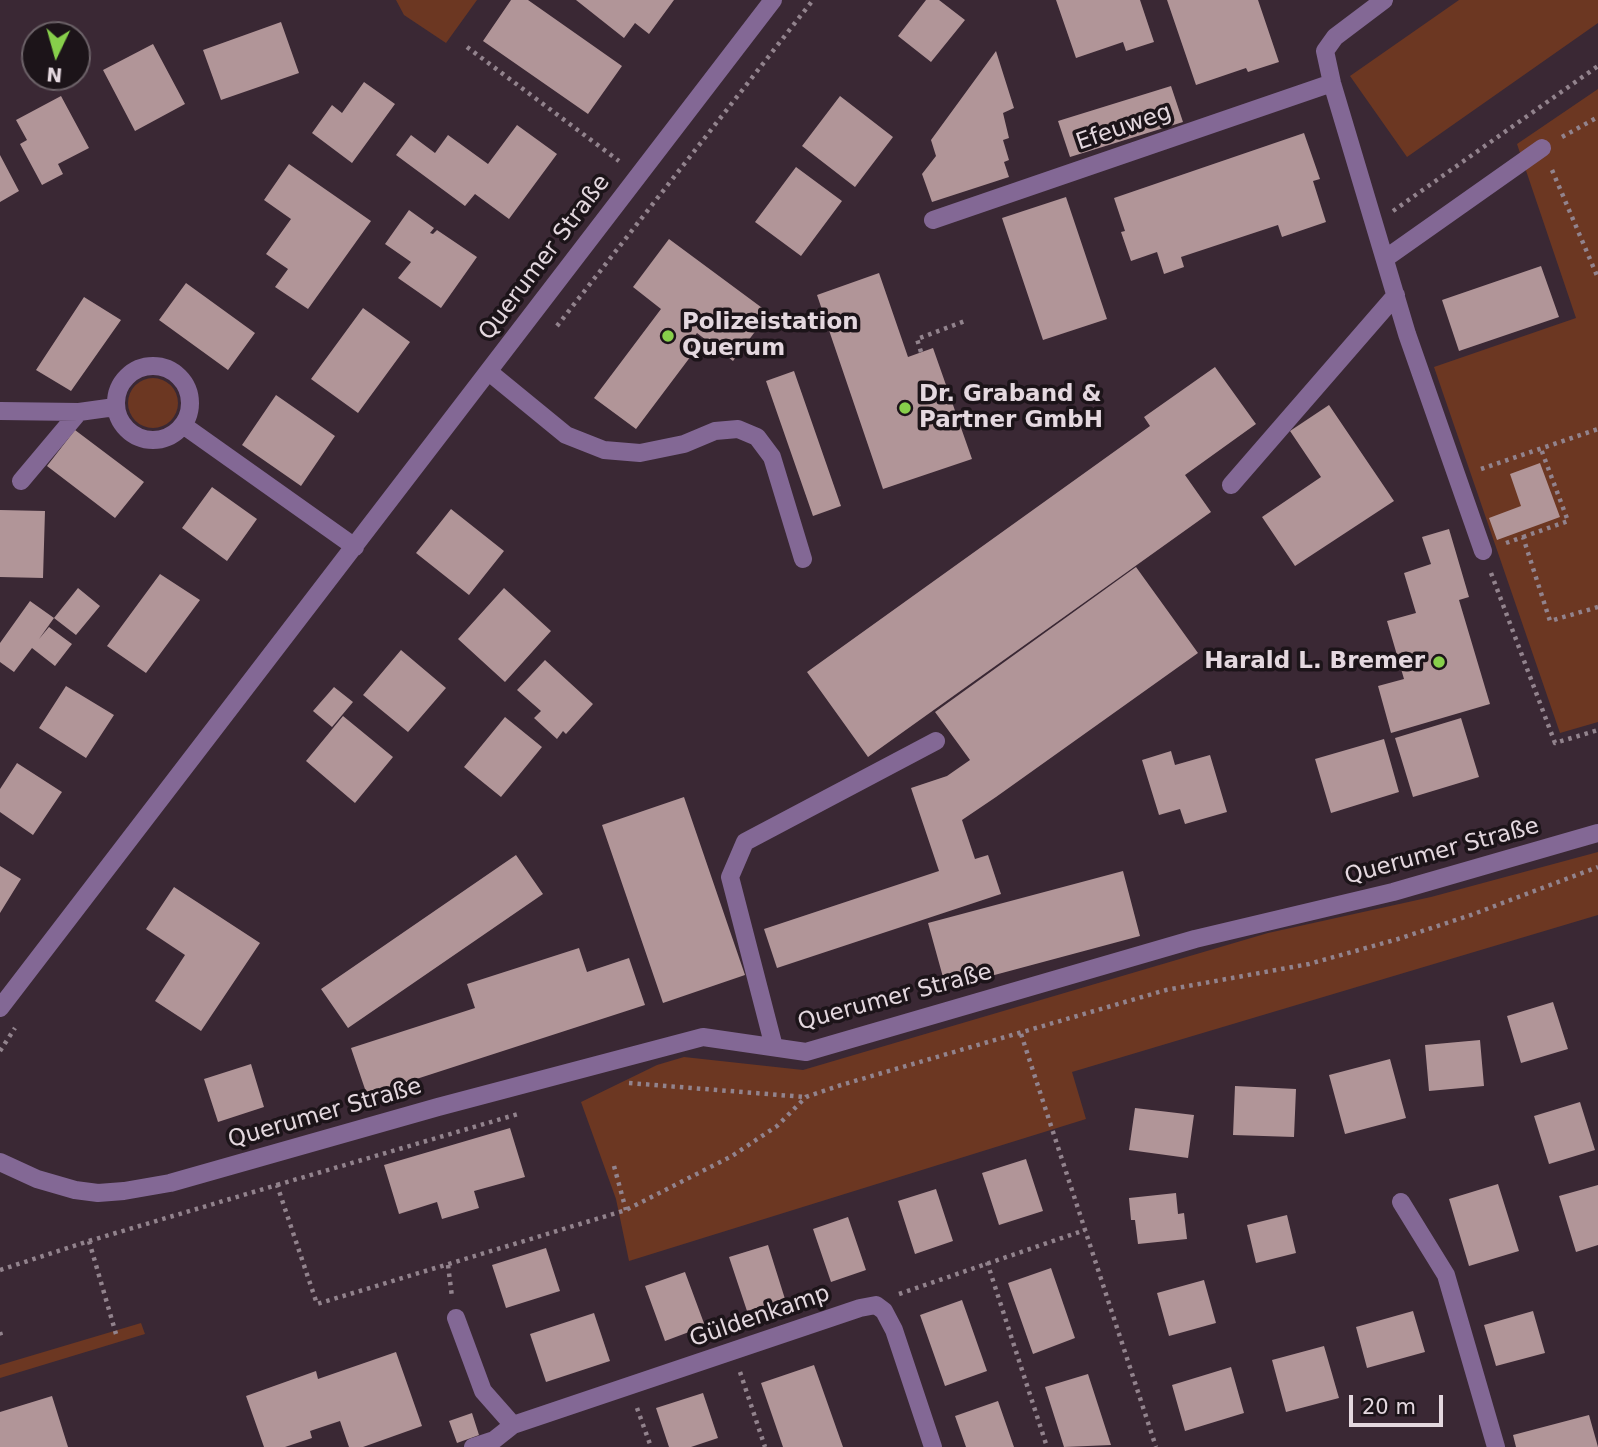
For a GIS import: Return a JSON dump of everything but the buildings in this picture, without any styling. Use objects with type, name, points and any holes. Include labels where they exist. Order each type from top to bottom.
[{"type":"street","name":"Querumer Straße","points":[[0,1008],[773,0]]},
{"type":"street","points":[[1384,0],[1335,37],[1325,51],[1332,83],[1408,334],[1483,551]]},
{"type":"street","name":"Efeuweg","points":[[933,220],[1332,83]]},
{"type":"street","points":[[1386,258],[1542,148]]},
{"type":"street","points":[[1231,485],[1396,295]]},
{"type":"street","points":[[151,365],[174,371],[189,391],[191,403],[189,415],[183,425],[162,439],[137,437],[126,429],[119,419],[116,394],[121,383],[139,368],[151,365]]},
{"type":"street","points":[[489,372],[566,435],[604,450],[640,453],[684,444],[715,431],[738,429],[757,437],[772,457],[803,559]]},
{"type":"street","points":[[0,411],[79,412],[116,407]]},
{"type":"street","points":[[21,481],[79,412]]},
{"type":"street","points":[[183,425],[355,547]]},
{"type":"street","points":[[774,1047],[730,877],[745,842],[936,741]]},
{"type":"street","name":"Querumer Straße","points":[[0,1162],[37,1179],[75,1190],[98,1193],[170,1183],[703,1037],[806,1052],[1195,939],[1393,892],[1598,834]]},
{"type":"street","points":[[1401,1202],[1446,1275],[1496,1447]]},
{"type":"street","points":[[876,1305],[884,1311],[894,1331],[933,1447]]},
{"type":"street","name":"Güldenkamp","points":[[473,1447],[494,1440],[513,1425],[860,1308],[876,1305]]},
{"type":"street","points":[[456,1318],[483,1391],[513,1425]]},
{"type":"path","points":[[467,47],[620,161]]},
{"type":"path","points":[[1376,224],[1598,66]]},
{"type":"path","points":[[1598,117],[1542,148],[1598,278]]},
{"type":"path","points":[[921,352],[917,339],[965,321]]},
{"type":"path","points":[[1457,477],[1598,429]]},
{"type":"path","points":[[1541,449],[1568,520],[1483,551],[1555,743],[1598,730]]},
{"type":"path","points":[[1523,537],[1550,621],[1598,607]]},
{"type":"path","points":[[612,1061],[624,1083],[806,1097],[1166,990],[1309,964],[1398,939],[1471,915],[1598,867]]},
{"type":"path","points":[[1021,1034],[1156,1447]]},
{"type":"path","points":[[277,1185],[317,1304],[626,1210],[732,1156],[777,1126],[806,1097]]},
{"type":"path","points":[[0,1270],[89,1241],[530,1111]]},
{"type":"path","points":[[614,1166],[626,1210]]},
{"type":"path","points":[[876,1305],[901,1293],[987,1262],[1085,1230]]},
{"type":"path","points":[[89,1241],[116,1334]]},
{"type":"path","points":[[987,1262],[1047,1447]]},
{"type":"path","points":[[0,1332],[2,1339]]},
{"type":"path","points":[[734,1352],[765,1447]]},
{"type":"path","points":[[630,1387],[650,1447]]},
{"type":"shaded area","points":[[396,0],[477,0],[446,43],[404,15]]},
{"type":"shaded area","points":[[1459,0],[1598,0],[1598,23],[1407,157],[1350,76]]},
{"type":"shaded area","points":[[1598,89],[1598,722],[1560,733],[1434,367],[1576,318],[1517,144]]},
{"type":"shaded area","points":[[153,378],[171,385],[178,403],[171,421],[153,428],[135,421],[128,403],[135,385]]},
{"type":"shaded area","points":[[1598,852],[1598,915],[1072,1072],[1086,1119],[629,1261],[616,1199],[581,1102],[657,1065],[684,1057],[803,1070],[1268,933],[1431,897]]},
{"type":"shaded area","points":[[141,1323],[145,1334],[0,1378],[0,1365]]},
{"type":"place","name":"Polizeistation Querum","points":[[668,336]]},
{"type":"place","name":"Dr. Graband & Partner GmbH","points":[[905,408]]},
{"type":"place","name":"Harald L. Bremer","points":[[1439,662]]}]
